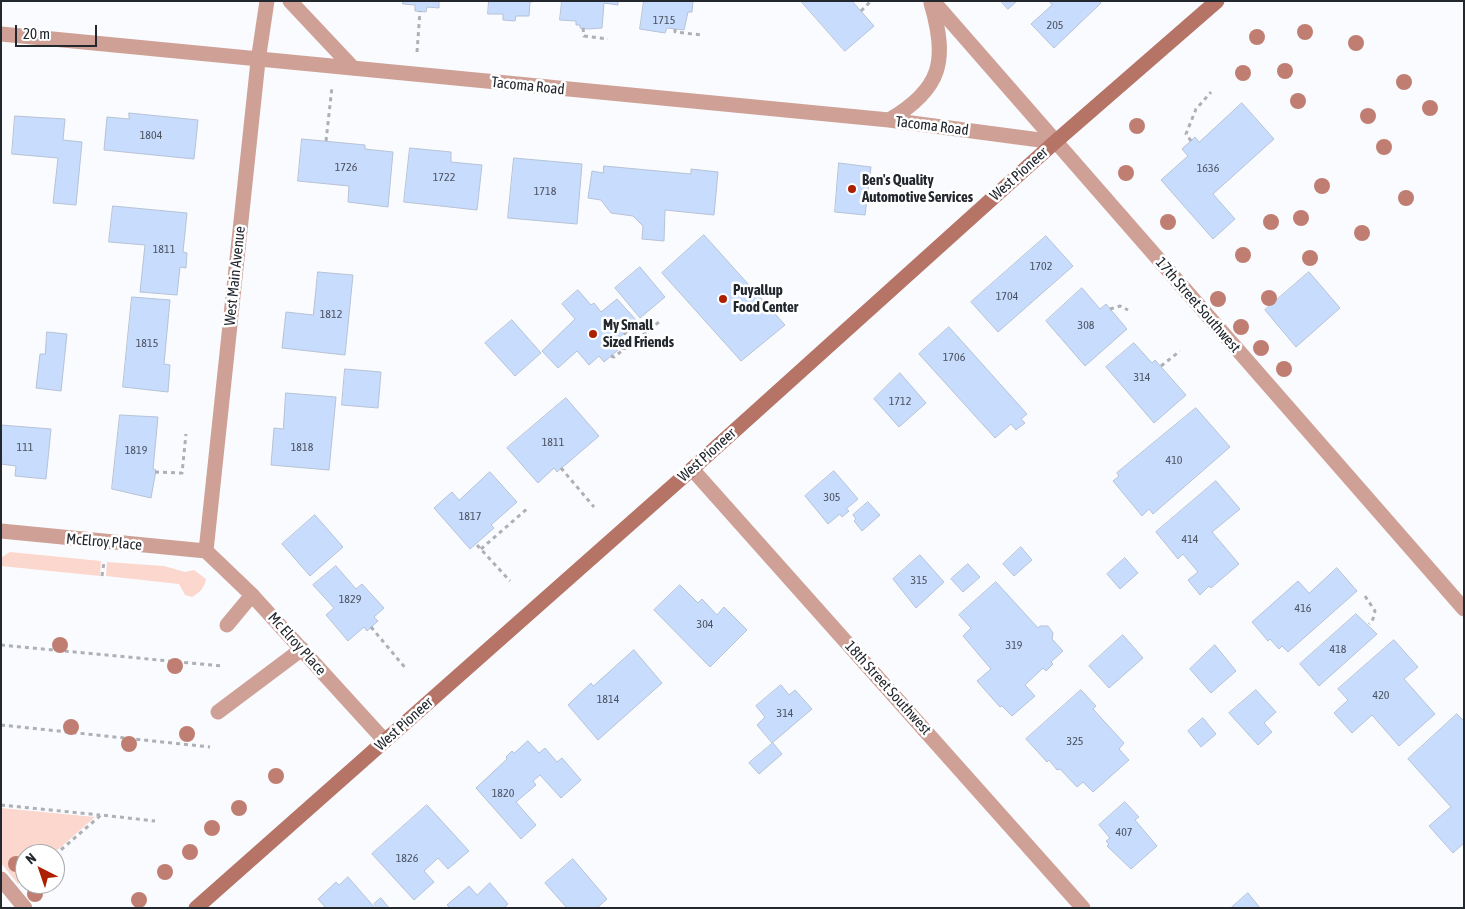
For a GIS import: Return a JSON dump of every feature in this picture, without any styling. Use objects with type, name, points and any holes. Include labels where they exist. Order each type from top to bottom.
[{"type":"main road","name":"West Pioneer","points":[[196,908],[692,469],[1055,142],[1217,1]]},
{"type":"street","name":"West Main Avenue","points":[[206,551],[258,60],[267,1]]},
{"type":"street","points":[[290,1],[353,68]]},
{"type":"street","points":[[889,120],[923,97],[937,71],[940,40],[932,1]]},
{"type":"street","name":"17th Street Southwest","points":[[932,1],[1464,609]]},
{"type":"street","name":"Tacoma Road","points":[[1,34],[889,120],[1055,142]]},
{"type":"street","name":"18th Street Southwest","points":[[692,469],[1083,908]]},
{"type":"street","name":"McElroy Place","points":[[1,531],[206,551]]},
{"type":"street","name":"Mc Elroy Place","points":[[206,551],[252,595],[385,741]]},
{"type":"street","points":[[227,625],[252,595]]},
{"type":"street","points":[[218,712],[302,650]]},
{"type":"street","points":[[1,879],[25,908]]},
{"type":"path","points":[[860,10],[871,1]]},
{"type":"path","points":[[415,75],[420,11]]},
{"type":"path","points":[[583,28],[584,36],[608,38]]},
{"type":"path","points":[[675,29],[675,32],[702,35]]},
{"type":"path","points":[[326,141],[334,67]]},
{"type":"path","points":[[1191,141],[1186,134],[1196,109],[1211,92]]},
{"type":"path","points":[[1110,309],[1120,306],[1128,310]]},
{"type":"path","points":[[623,350],[622,335],[640,320],[648,330]]},
{"type":"path","points":[[611,356],[614,357],[659,322]]},
{"type":"path","points":[[1161,366],[1180,351]]},
{"type":"path","points":[[155,472],[182,473],[186,434]]},
{"type":"path","points":[[561,468],[594,507]]},
{"type":"path","points":[[481,549],[528,508]]},
{"type":"path","points":[[477,545],[510,581]]},
{"type":"path","points":[[102,576],[104,562]]},
{"type":"path","points":[[1365,596],[1375,612],[1373,619],[1368,624]]},
{"type":"path","points":[[371,627],[407,670]]},
{"type":"path","points":[[1,645],[222,666]]},
{"type":"path","points":[[1,725],[210,747]]},
{"type":"path","points":[[1,806],[155,821]]},
{"type":"path","points":[[65,846],[101,815]]},
{"type":"shaded area","points":[[10,552],[101,561],[100,576],[1,566],[2,557]]},
{"type":"shaded area","points":[[107,562],[164,566],[185,572],[194,570],[206,579],[201,590],[192,597],[185,595],[179,584],[106,576]]},
{"type":"shaded area","points":[[1,808],[95,817],[64,844],[15,844],[15,880],[1,863]]},
{"type":"building","points":[[403,1],[439,1],[439,8],[427,7],[426,12],[415,11],[415,5],[403,4]]},
{"type":"building","points":[[489,1],[538,1],[530,2],[529,16],[516,16],[515,21],[503,20],[503,14],[488,14]]},
{"type":"building","points":[[562,1],[618,1],[618,5],[604,3],[602,28],[588,29],[580,28],[580,25],[576,25],[576,21],[560,20]]},
{"type":"building","points":[[644,1],[693,1],[692,12],[688,12],[684,30],[667,28],[665,33],[640,29]]},
{"type":"building","points":[[801,1],[852,1],[874,26],[845,51]]},
{"type":"building","points":[[1001,1],[1017,1],[1008,9]]},
{"type":"building","points":[[1049,1],[1099,1],[1101,3],[1054,48],[1031,24],[1052,5]]},
{"type":"building","points":[[1242,103],[1274,139],[1213,194],[1235,219],[1213,239],[1161,180],[1188,156],[1182,149],[1195,137],[1199,142]]},
{"type":"building","points":[[129,113],[198,120],[194,159],[104,150],[107,117],[129,119]]},
{"type":"building","points":[[15,116],[65,119],[63,140],[82,142],[76,205],[53,203],[58,158],[12,154]]},
{"type":"building","points":[[302,139],[365,145],[365,149],[393,152],[388,207],[348,202],[349,186],[298,181]]},
{"type":"building","points":[[410,148],[451,152],[451,162],[482,165],[477,210],[404,202]]},
{"type":"building","points":[[514,158],[582,164],[577,224],[508,218]]},
{"type":"building","name":"Ben's Quality Automotive Services","points":[[839,163],[871,167],[865,215],[835,212]]},
{"type":"building","points":[[604,166],[691,174],[691,169],[718,172],[714,215],[665,210],[664,241],[642,239],[643,226],[633,216],[611,213],[601,200],[588,198],[592,171],[603,173]]},
{"type":"building","points":[[113,206],[187,213],[183,252],[187,253],[186,268],[180,267],[177,295],[140,292],[145,245],[109,242]]},
{"type":"building","name":"Puyallup Food Center","points":[[704,235],[785,325],[741,361],[662,273]]},
{"type":"building","points":[[1046,236],[1073,266],[998,332],[971,302]]},
{"type":"building","points":[[640,267],[665,297],[640,318],[615,288]]},
{"type":"building","points":[[318,272],[353,275],[345,355],[282,348],[286,312],[313,315]]},
{"type":"building","points":[[1309,272],[1340,308],[1296,347],[1265,310]]},
{"type":"building","points":[[1082,288],[1100,309],[1106,304],[1127,329],[1085,366],[1046,321]]},
{"type":"building","points":[[578,290],[591,305],[594,303],[601,312],[617,299],[637,321],[613,344],[618,350],[604,362],[599,356],[589,365],[577,351],[558,368],[542,351],[575,319],[562,304]]},
{"type":"building","points":[[132,297],[170,300],[164,364],[170,365],[168,392],[123,387]]},
{"type":"building","points":[[512,320],[541,353],[515,376],[485,343]]},
{"type":"building","points":[[949,327],[1027,414],[1021,419],[1025,423],[1016,430],[1011,424],[995,438],[919,354]]},
{"type":"building","points":[[47,332],[67,334],[61,391],[36,388],[40,354],[45,354]]},
{"type":"building","points":[[1134,343],[1152,363],[1155,360],[1186,395],[1154,423],[1106,367]]},
{"type":"building","points":[[345,369],[381,372],[378,408],[342,405]]},
{"type":"building","points":[[900,373],[926,403],[899,427],[874,399]]},
{"type":"building","points":[[286,393],[336,397],[329,470],[271,465],[274,428],[283,429]]},
{"type":"building","points":[[566,398],[599,436],[557,472],[554,468],[538,483],[507,448]]},
{"type":"building","points":[[1196,408],[1230,447],[1153,514],[1149,509],[1142,516],[1113,481],[1119,476],[1117,473]]},
{"type":"building","points":[[120,415],[158,417],[153,469],[156,470],[151,498],[112,489]]},
{"type":"building","points":[[1,425],[51,429],[46,479],[15,476],[16,466],[1,464]]},
{"type":"building","points":[[834,471],[858,499],[846,509],[849,511],[842,517],[840,514],[828,524],[805,496]]},
{"type":"building","points":[[490,472],[517,502],[491,525],[494,528],[470,549],[434,508],[452,492],[459,500]]},
{"type":"building","points":[[1216,481],[1240,509],[1212,532],[1239,564],[1200,595],[1188,580],[1198,572],[1183,554],[1178,559],[1156,532]]},
{"type":"building","points":[[868,502],[880,515],[862,531],[854,521],[856,519],[853,515]]},
{"type":"building","points":[[315,515],[343,547],[310,576],[282,544]]},
{"type":"building","points":[[1021,547],[1032,560],[1014,576],[1003,564]]},
{"type":"building","points":[[920,555],[944,582],[916,608],[893,579]]},
{"type":"building","points":[[1125,558],[1138,573],[1120,589],[1107,574]]},
{"type":"building","points":[[968,564],[980,577],[963,592],[951,579]]},
{"type":"building","points":[[336,566],[356,589],[362,584],[384,608],[374,617],[378,621],[367,631],[364,627],[348,641],[326,615],[334,608],[313,585]]},
{"type":"building","points":[[1337,568],[1357,591],[1288,652],[1282,646],[1279,649],[1270,639],[1268,641],[1252,622],[1298,581],[1309,593]]},
{"type":"building","points":[[996,582],[1038,628],[1040,626],[1048,626],[1053,633],[1052,639],[1063,651],[1051,662],[1053,664],[1046,671],[1043,668],[1025,685],[1035,696],[1012,716],[1002,706],[1000,707],[977,681],[991,669],[963,636],[971,628],[959,615]]},
{"type":"building","points":[[680,585],[698,603],[702,599],[717,615],[724,607],[747,630],[710,667],[654,610]]},
{"type":"building","points":[[1356,614],[1377,634],[1319,686],[1300,664]]},
{"type":"building","points":[[1123,635],[1143,658],[1109,688],[1089,666]]},
{"type":"building","points":[[1394,640],[1418,667],[1404,679],[1435,714],[1399,746],[1372,715],[1352,733],[1334,713],[1348,700],[1338,689]]},
{"type":"building","points":[[1215,645],[1236,671],[1211,693],[1190,669]]},
{"type":"building","points":[[634,650],[662,683],[598,740],[568,705],[591,683],[593,686]]},
{"type":"building","points":[[781,685],[789,695],[795,690],[812,709],[772,743],[757,725],[765,717],[756,706]]},
{"type":"building","points":[[1081,690],[1096,706],[1093,709],[1124,743],[1119,749],[1129,760],[1093,792],[1083,782],[1077,787],[1060,769],[1057,770],[1049,760],[1047,762],[1026,739]]},
{"type":"building","points":[[1256,690],[1276,712],[1264,723],[1272,732],[1258,745],[1229,713]]},
{"type":"building","points":[[1457,714],[1464,721],[1464,843],[1453,853],[1429,826],[1451,807],[1408,759]]},
{"type":"building","points":[[1203,718],[1216,734],[1201,747],[1188,731]]},
{"type":"building","points":[[528,741],[539,753],[545,748],[557,762],[562,758],[581,780],[561,798],[540,775],[533,781],[536,785],[516,802],[536,825],[521,839],[476,788],[507,759],[506,757],[512,751],[514,753]]},
{"type":"building","points":[[773,743],[782,754],[759,774],[749,763]]},
{"type":"building","points":[[1125,802],[1139,817],[1135,820],[1157,846],[1131,869],[1107,846],[1109,844],[1106,841],[1110,838],[1099,825]]},
{"type":"building","points":[[427,805],[469,851],[448,869],[438,858],[424,871],[434,882],[414,900],[372,854]]},
{"type":"building","points":[[573,859],[607,899],[597,908],[567,908],[545,883]]},
{"type":"building","points":[[348,877],[375,908],[326,908],[318,899],[336,882],[339,885]]},
{"type":"building","points":[[490,883],[508,904],[504,908],[450,908],[447,905],[469,886],[477,895]]},
{"type":"building","points":[[1248,893],[1260,908],[1231,908]]},
{"type":"building","points":[[381,898],[389,908],[377,908],[374,904]]},
{"type":"place","name":"Ben's Quality Automotive Services","points":[[852,189]]},
{"type":"place","name":"Puyallup Food Center","points":[[723,299]]},
{"type":"place","name":"My Small Sized Friends","points":[[593,334]]}]
